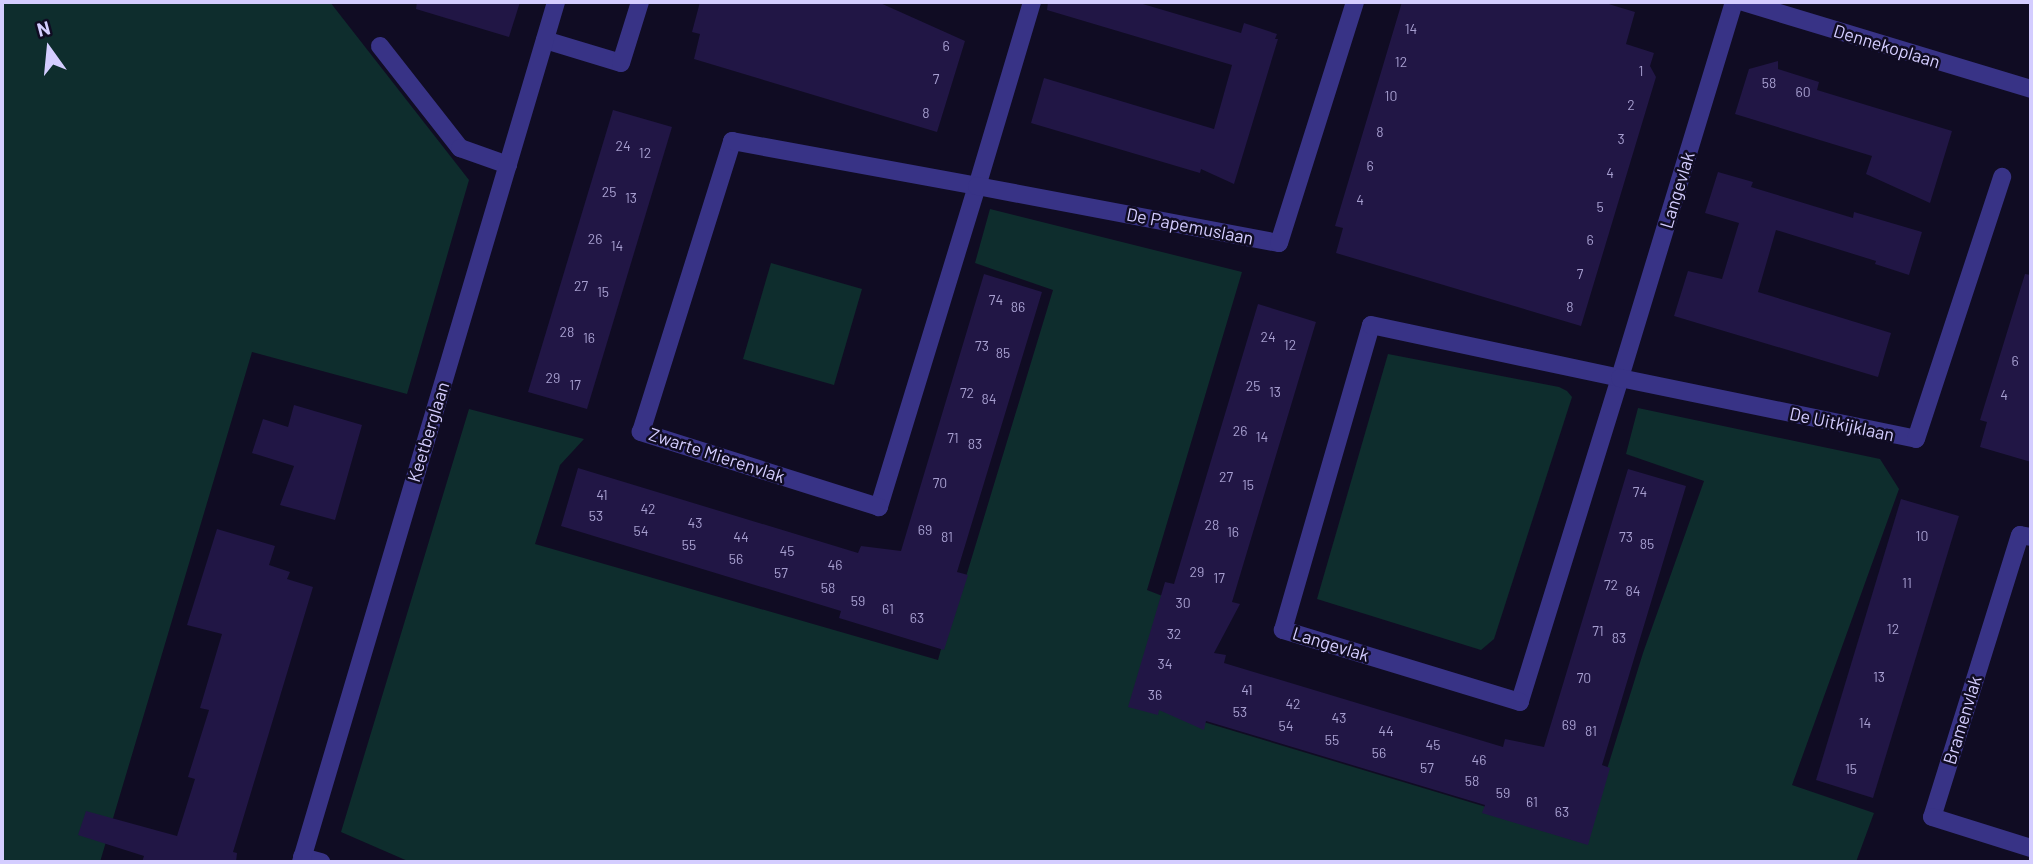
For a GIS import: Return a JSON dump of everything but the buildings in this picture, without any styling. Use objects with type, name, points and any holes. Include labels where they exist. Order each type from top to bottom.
[{"type":"street","name":"Keetberglaan","points":[[302,859],[556,2]]},
{"type":"street","points":[[545,40],[621,63],[640,2]]},
{"type":"street","name":"Zwarte Mierenvlak","points":[[977,186],[732,141],[641,432],[879,507],[977,186],[1032,2]]},
{"type":"street","name":"De Papemuslaan","points":[[977,186],[1279,243],[1355,2]]},
{"type":"street","name":"Langevlak","points":[[1620,378],[1371,326],[1283,630],[1520,702],[1620,378],[1734,2]]},
{"type":"street","name":"Dennekoplaan","points":[[1743,2],[2031,89]]},
{"type":"street","points":[[380,46],[460,148],[508,165]]},
{"type":"street","name":"De Uitkijklaan","points":[[1620,378],[1916,439],[2002,177]]},
{"type":"street","name":"Bramenvlak","points":[[2031,537],[2020,535],[1932,817],[2031,848]]},
{"type":"street","points":[[302,859],[321,862]]},
{"type":"green space","points":[[2,2],[330,2],[469,180],[407,394],[252,352],[100,862],[2,862]]},
{"type":"green space","points":[[990,209],[1242,272],[1147,590],[1165,597],[1137,702],[1586,837],[1643,653],[1704,481],[1626,454],[1638,408],[1880,459],[1899,489],[1792,785],[1874,813],[1856,862],[410,862],[341,832],[469,409],[584,439],[560,465],[535,544],[938,660],[949,620],[958,603],[1053,290],[975,263]]},
{"type":"green space","points":[[771,263],[862,289],[834,385],[743,359]]},
{"type":"green space","points":[[1388,354],[1559,387],[1572,397],[1494,639],[1481,650],[1317,599]]}]
